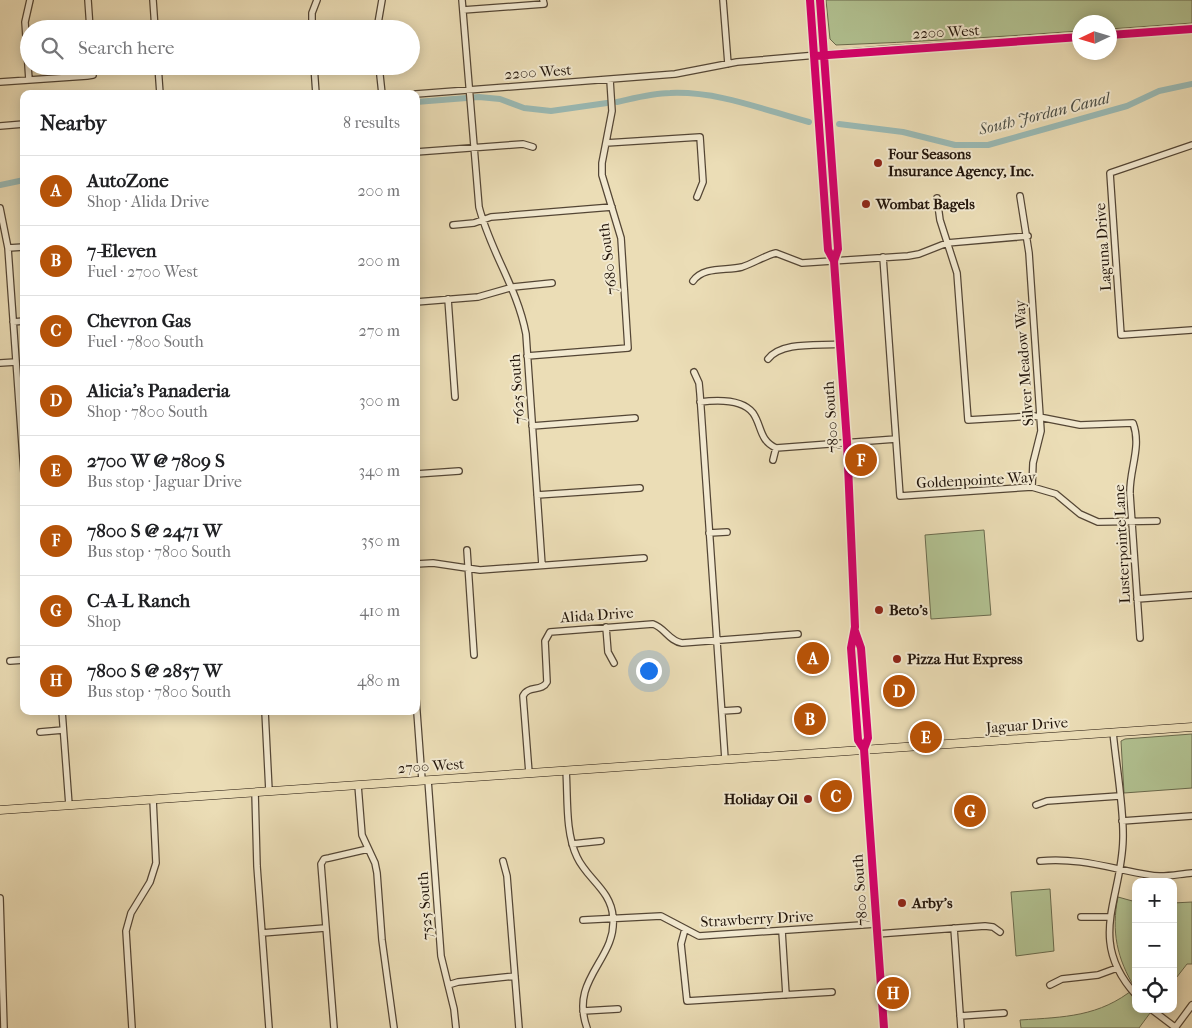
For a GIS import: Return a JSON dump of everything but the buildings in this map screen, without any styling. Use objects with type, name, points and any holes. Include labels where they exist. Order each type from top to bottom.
[{"type":"main road","name":"7800 South","points":[[810,0],[828,250],[834,261]]},
{"type":"main road","name":"7800 South","points":[[820,0],[838,249],[834,261],[847,442],[855,631],[851,648],[858,740],[864,749],[884,1028]]},
{"type":"main road","name":"Jaguar Drive","points":[[864,749],[1192,727]]},
{"type":"main road","name":"2700 West","points":[[0,810],[864,749]]},
{"type":"street","points":[[25,20],[30,0]]},
{"type":"street","points":[[88,0],[89,20]]},
{"type":"street","points":[[153,0],[154,20]]},
{"type":"street","points":[[312,20],[316,0]]},
{"type":"street","points":[[379,20],[382,0]]},
{"type":"street","name":"7625 South","points":[[462,0],[477,196],[488,239],[513,287],[523,318],[542,565]]},
{"type":"street","points":[[723,0],[728,64]]},
{"type":"street","points":[[463,10],[543,2]]},
{"type":"street","points":[[1117,35],[1192,30]]},
{"type":"street","name":"2200 West","points":[[420,94],[469,95],[688,73],[728,64],[824,55],[1072,38]]},
{"type":"street","points":[[29,75],[29,80]]},
{"type":"street","points":[[0,82],[93,75]]},
{"type":"street","points":[[159,75],[160,90]]},
{"type":"street","points":[[315,75],[316,90]]},
{"type":"street","points":[[381,75],[382,90]]},
{"type":"street","name":"7680 South","points":[[527,356],[628,348],[621,238],[602,175],[612,111],[610,80]]},
{"type":"street","points":[[0,126],[20,124]]},
{"type":"street","points":[[606,143],[700,137],[703,182],[697,197]]},
{"type":"street","points":[[420,152],[523,144],[533,147]]},
{"type":"street","name":"Laguna Drive","points":[[1192,146],[1110,173],[1122,335],[1192,330]]},
{"type":"street","name":"Silver Meadow Way","points":[[1020,196],[1028,236],[1041,431],[1033,463],[1032,487]]},
{"type":"street","points":[[937,198],[938,212],[958,280],[968,420],[1040,416]]},
{"type":"street","points":[[453,224],[490,217],[612,207]]},
{"type":"street","points":[[0,208],[8,248],[20,418]]},
{"type":"street","points":[[693,281],[705,272],[742,266],[776,253],[802,262],[834,261],[920,254],[947,243],[1028,236]]},
{"type":"street","points":[[8,248],[20,247]]},
{"type":"street","name":"Goldenpointe Way","points":[[883,257],[900,496],[1032,487],[1056,494],[1080,514],[1098,522],[1157,520]]},
{"type":"street","points":[[420,302],[488,295],[513,287],[552,283]]},
{"type":"street","points":[[448,299],[455,397]]},
{"type":"street","points":[[13,322],[20,321]]},
{"type":"street","points":[[768,359],[773,353],[782,348],[840,344]]},
{"type":"street","points":[[0,362],[16,362]]},
{"type":"street","points":[[694,372],[699,383],[725,759]]},
{"type":"street","points":[[700,402],[733,403],[746,407],[755,418],[762,437],[776,448],[896,439]]},
{"type":"street","name":"Lusterpointe Lane","points":[[1040,416],[1080,425],[1133,423],[1136,447],[1130,486],[1140,638]]},
{"type":"street","points":[[532,426],[635,418]]},
{"type":"street","points":[[773,460],[776,448]]},
{"type":"street","points":[[420,474],[459,471]]},
{"type":"street","points":[[537,495],[640,488]]},
{"type":"street","points":[[709,533],[727,532]]},
{"type":"street","points":[[467,550],[474,655]]},
{"type":"street","points":[[420,564],[434,563],[468,569],[644,558]]},
{"type":"street","points":[[1137,599],[1192,595]]},
{"type":"street","name":"Alida Drive","points":[[529,773],[524,696],[528,690],[542,687],[547,682],[545,644],[547,634],[558,630],[653,624],[661,627],[670,638],[678,642],[717,641],[798,634]]},
{"type":"street","points":[[606,627],[608,652],[614,663]]},
{"type":"street","points":[[10,661],[20,660]]},
{"type":"street","points":[[722,711],[738,710]]},
{"type":"street","points":[[62,715],[69,805]]},
{"type":"street","points":[[265,715],[269,791]]},
{"type":"street","name":"7525 South","points":[[418,715],[441,956],[456,1028]]},
{"type":"street","points":[[40,732],[64,730]]},
{"type":"street","points":[[1113,732],[1123,842],[1110,917],[1109,937],[1117,968],[1132,989]]},
{"type":"street","points":[[566,770],[572,844],[581,865],[604,890],[614,918],[610,941],[586,986],[583,1011],[587,1028]]},
{"type":"street","points":[[358,785],[362,835],[375,863],[377,874],[382,940],[394,1028]]},
{"type":"street","points":[[255,792],[269,1028]]},
{"type":"street","points":[[1036,805],[1047,802],[1119,796]]},
{"type":"street","points":[[132,1028],[126,931],[131,913],[150,882],[156,863],[153,799]]},
{"type":"street","points":[[1122,821],[1192,816]]},
{"type":"street","points":[[572,844],[601,841]]},
{"type":"street","points":[[334,1028],[325,928],[322,862],[329,858],[368,849]]},
{"type":"street","points":[[1040,861],[1069,859],[1150,876],[1192,873]]},
{"type":"street","points":[[503,861],[507,876],[518,1028]]},
{"type":"street","points":[[0,898],[4,1028]]},
{"type":"street","name":"Strawberry Drive","points":[[583,920],[661,916],[699,936],[876,924]]},
{"type":"street","points":[[1081,917],[1110,917]]},
{"type":"street","points":[[877,934],[985,926],[1000,932]]},
{"type":"street","points":[[262,933],[325,928]]},
{"type":"street","points":[[954,928],[961,1028]]},
{"type":"street","points":[[685,929],[681,944],[687,1001],[832,992]]},
{"type":"street","points":[[782,931],[786,995]]},
{"type":"street","points":[[1050,985],[1062,979],[1098,976],[1117,968]]},
{"type":"street","points":[[448,985],[458,982],[515,976]]},
{"type":"street","points":[[1156,1013],[1175,1028],[1192,1005]]},
{"type":"street","points":[[583,1011],[618,1009]]},
{"type":"street","points":[[960,1016],[1004,1013]]},
{"type":"green space","points":[[826,0],[1192,0],[1192,23],[1117,28],[1117,15],[1072,15],[1072,31],[836,45],[830,39]]},
{"type":"green space","points":[[984,530],[991,615],[931,619],[925,535]]},
{"type":"green space","points":[[1192,734],[1192,788],[1124,793],[1121,741],[1125,739]]},
{"type":"green space","points":[[1050,889],[1054,951],[1016,956],[1011,892]]},
{"type":"green space","points":[[1118,897],[1132,901],[1132,982],[1117,944],[1116,909]]},
{"type":"green space","points":[[1192,902],[1192,964],[1187,964],[1177,977],[1177,923],[1177,903]]},
{"type":"green space","points":[[1132,990],[1132,1013],[1150,1013],[1139,1028],[1021,1028],[1020,1020],[1081,1014],[1122,998]]},
{"type":"waterway","name":"South Jordan Canal","points":[[839,124],[903,132],[955,145],[988,145],[1127,106],[1159,91],[1192,84]]},
{"type":"waterway","name":"South Jordan Canal","points":[[617,102],[664,93],[688,93],[741,102],[809,122]]},
{"type":"waterway","name":"South Jordan Canal","points":[[420,102],[479,97],[500,99],[524,108],[551,111],[607,103]]},
{"type":"waterway","name":"South Jordan Canal","points":[[0,185],[20,181]]},
{"type":"cycle path","points":[[810,0],[828,250],[834,261]]},
{"type":"cycle path","points":[[820,0],[838,249],[834,261],[847,442],[855,627],[851,648],[858,740],[864,749]]},
{"type":"cycle path","points":[[1117,34],[1192,29]]},
{"type":"cycle path","points":[[814,56],[1072,38]]},
{"type":"cycle path","points":[[855,631],[861,648],[868,738],[864,749],[884,1028]]},
{"type":"place","name":"Four Seasons Insurance Agency, Inc.","points":[[878,163]]},
{"type":"place","name":"Wombat Bagels","points":[[866,204]]},
{"type":"place","name":"7800 S @ 2471 W","points":[[861,460]]},
{"type":"place","name":"Beto's","points":[[879,610]]},
{"type":"place","name":"AutoZone","points":[[813,658]]},
{"type":"place","name":"Pizza Hut Express","points":[[897,659]]},
{"type":"place","name":"Alicia's Panaderia","points":[[899,691]]},
{"type":"place","name":"7-Eleven","points":[[810,719]]},
{"type":"place","name":"2700 W @ 7809 S","points":[[926,737]]},
{"type":"place","name":"Chevron Gas","points":[[836,796]]},
{"type":"place","name":"Holiday Oil","points":[[808,799]]},
{"type":"place","name":"C-A-L Ranch","points":[[970,811]]},
{"type":"place","name":"Arby's","points":[[902,903]]},
{"type":"place","name":"7800 S @ 2857 W","points":[[893,993]]}]
